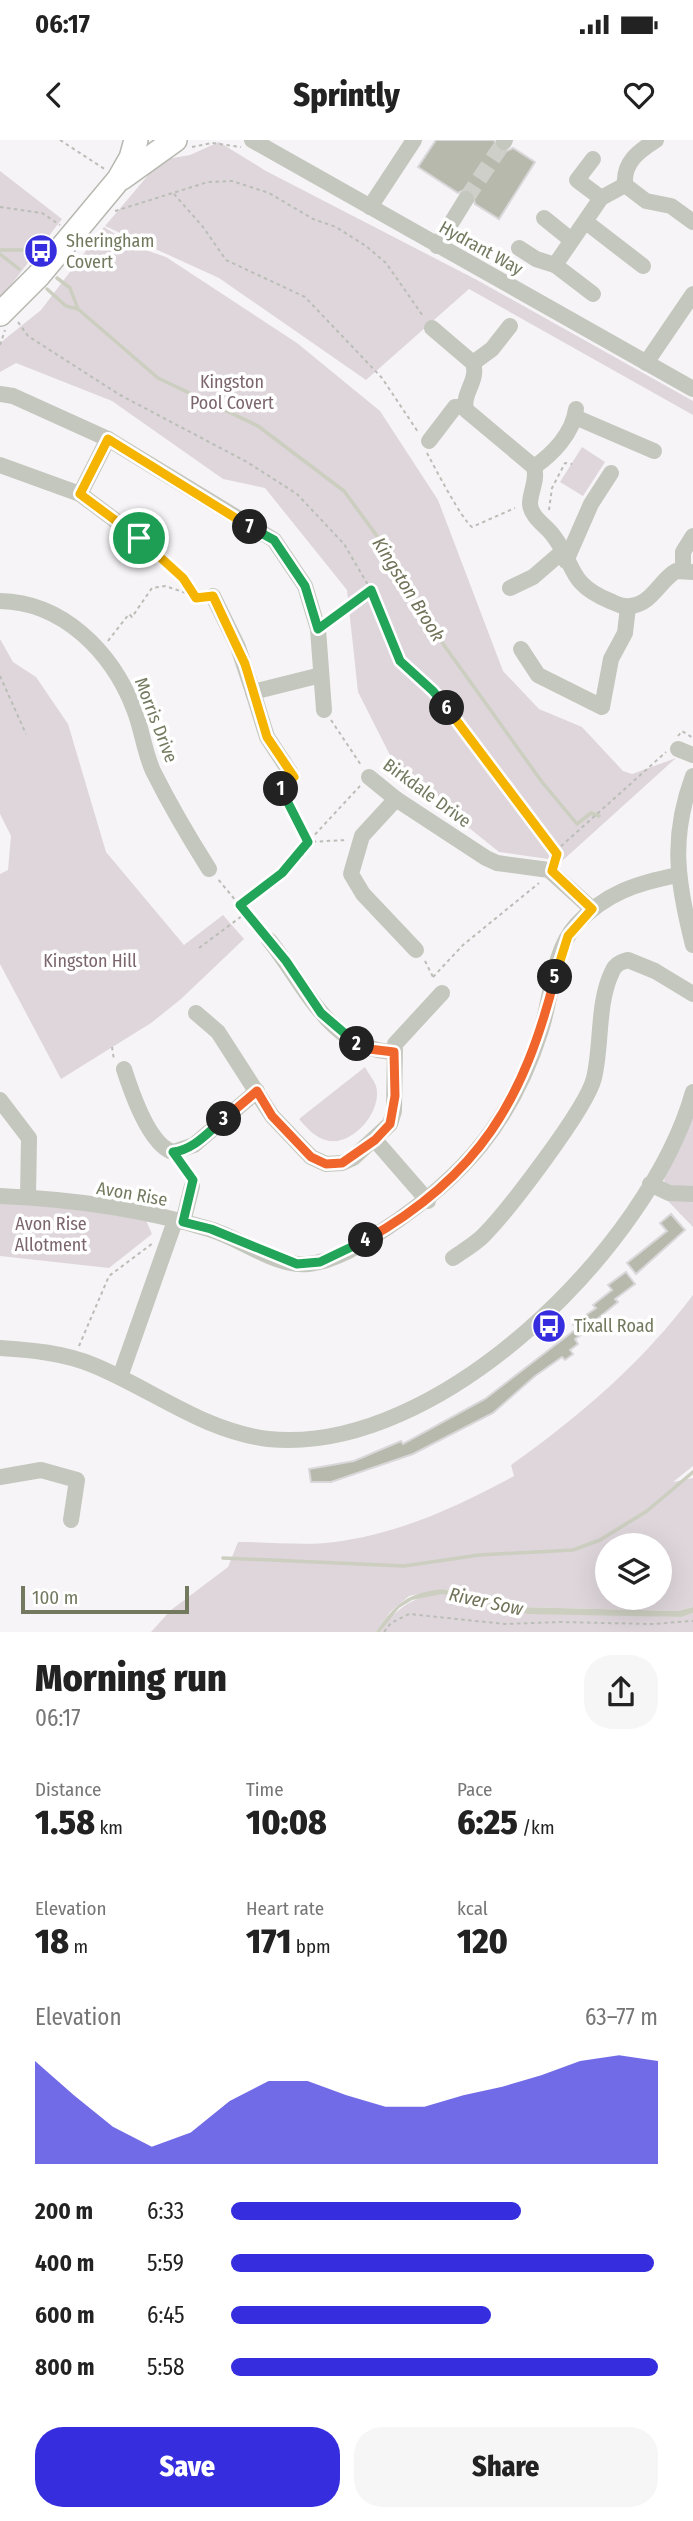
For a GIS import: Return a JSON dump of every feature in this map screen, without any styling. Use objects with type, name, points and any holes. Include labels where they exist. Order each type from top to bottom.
[{"type":"highway","points":[[7,318],[114,176],[131,158],[136,140]]},
{"type":"highway","points":[[114,176],[175,140]]},
{"type":"street","name":"Hydrant Way","points":[[251,140],[693,389]]},
{"type":"street","points":[[370,207],[414,140]]},
{"type":"street","points":[[625,185],[627,164],[638,152],[656,140]]},
{"type":"street","points":[[593,159],[577,180],[601,198]]},
{"type":"street","points":[[555,265],[570,239],[586,222],[601,198],[625,185]]},
{"type":"street","points":[[625,185],[646,201],[671,206],[693,222]]},
{"type":"street","points":[[437,246],[466,199]]},
{"type":"street","points":[[544,218],[570,239]]},
{"type":"street","points":[[586,222],[643,266]]},
{"type":"street","points":[[519,248],[536,259],[555,265],[593,294]]},
{"type":"street","points":[[646,363],[693,294]]},
{"type":"street","points":[[510,326],[492,349],[478,358],[475,379],[467,392],[465,407],[471,416],[534,467],[536,475],[530,505],[538,521],[553,535],[583,586],[599,597],[628,607],[647,600],[670,575],[688,570],[683,552],[693,536]]},
{"type":"street","points":[[432,328],[478,358]]},
{"type":"street","points":[[0,394],[13,396],[108,439],[274,540],[305,586],[318,629],[324,710]]},
{"type":"street","points":[[429,441],[454,407],[465,407]]},
{"type":"street","points":[[534,467],[555,451],[575,411],[654,451]]},
{"type":"street","points":[[80,494],[108,439]]},
{"type":"street","points":[[0,466],[80,494],[139,538]]},
{"type":"street","points":[[510,588],[533,577],[564,556],[611,473]]},
{"type":"street","points":[[204,597],[238,647],[267,737],[290,772]]},
{"type":"street","name":"Morris Drive","points":[[0,601],[22,602],[46,608],[83,634],[113,668],[135,711],[153,769],[209,869]]},
{"type":"street","points":[[521,649],[538,675],[610,708],[611,659],[625,633],[628,607]]},
{"type":"street","points":[[253,692],[321,675]]},
{"type":"street","points":[[693,776],[681,809],[676,859],[693,944]]},
{"type":"street","name":"Birkdale Drive","points":[[369,777],[396,799],[485,858],[497,863],[552,871]]},
{"type":"street","points":[[396,799],[362,836],[352,865],[352,880],[416,950]]},
{"type":"street","points":[[552,871],[592,909]]},
{"type":"street","points":[[192,1186],[177,1225],[211,1229],[287,1262],[308,1264],[348,1251],[428,1200],[471,1158],[503,1116],[518,1089],[542,1028],[563,946],[575,926],[592,909],[626,888],[678,875]]},
{"type":"street","points":[[269,940],[321,1013],[336,1029],[369,1049],[394,1052]]},
{"type":"street","points":[[453,1258],[483,1236],[548,1153],[593,1082],[605,1002],[612,971],[618,964],[628,960],[646,967],[693,994]]},
{"type":"street","points":[[196,1013],[218,1032],[272,1116],[318,1161],[342,1163],[375,1140],[390,1124],[394,1111],[394,1052],[400,1035],[442,993]]},
{"type":"street","points":[[124,1069],[134,1097],[155,1137],[161,1146],[173,1152],[184,1151],[194,1145],[257,1091]]},
{"type":"street","points":[[0,1348],[74,1358],[120,1377],[204,1422],[246,1435],[269,1439],[307,1438],[341,1435],[374,1425],[438,1395],[481,1367],[524,1333],[586,1272],[650,1184],[683,1120],[693,1092]]},
{"type":"street","points":[[0,1100],[29,1138],[28,1197]]},
{"type":"street","points":[[375,1140],[428,1200]]},
{"type":"street","points":[[650,1184],[669,1193],[693,1194]]},
{"type":"street","name":"Avon Rise","points":[[0,1196],[126,1210],[177,1225],[120,1377]]},
{"type":"street","points":[[0,1477],[41,1470],[77,1480],[71,1520]]},
{"type":"path","points":[[60,140],[114,176]]},
{"type":"path","points":[[112,211],[208,182],[232,181],[269,193],[313,219],[336,227],[386,263],[432,328]]},
{"type":"path","points":[[174,194],[204,227],[226,260],[304,298],[382,379],[413,421],[465,522],[472,527],[530,505]]},
{"type":"path","points":[[0,207],[43,213],[64,227]]},
{"type":"path","points":[[0,345],[7,318],[28,336],[120,395],[247,463],[297,494],[344,544],[371,590],[400,661],[433,691],[557,854]]},
{"type":"path","points":[[538,521],[549,509],[552,488],[565,463],[572,464]]},
{"type":"path","points":[[139,538],[204,597]]},
{"type":"path","points":[[113,635],[129,614],[132,617],[141,607],[152,588],[165,586],[204,597]]},
{"type":"path","points":[[318,629],[371,590]]},
{"type":"path","points":[[0,676],[26,734]]},
{"type":"path","name":"Birkdale Drive","points":[[324,710],[369,777]]},
{"type":"path","points":[[433,977],[463,946],[552,871],[559,848],[678,750],[682,731],[693,738]]},
{"type":"path","points":[[290,772],[294,777],[289,781],[284,776],[276,778],[308,842]]},
{"type":"path","points":[[240,905],[282,873],[369,777]]},
{"type":"path","points":[[308,842],[336,842],[362,836]]},
{"type":"path","points":[[209,869],[269,940]]},
{"type":"path","points":[[199,948],[246,913]]},
{"type":"path","points":[[416,950],[428,964],[442,993]]},
{"type":"path","points":[[173,1152],[193,1180],[192,1186]]},
{"type":"path","points":[[74,1358],[109,1276],[177,1225]]},
{"type":"path","points":[[384,1632],[391,1623],[409,1614],[505,1625],[559,1622],[652,1624],[693,1621]]},
{"type":"green space","points":[[219,142],[266,171],[477,280],[693,401],[693,415],[469,289],[366,380],[219,278],[105,226],[161,160],[190,155]]},
{"type":"green space","points":[[0,171],[62,219],[0,299]]},
{"type":"green space","name":"Kingston Pool Covert","points":[[104,227],[134,246],[166,257],[297,343],[380,411],[438,500],[503,671],[539,709],[582,727],[623,771],[632,774],[676,758],[562,861],[499,852],[398,771],[358,692],[347,590],[265,488],[223,479],[112,401],[16,363],[0,372],[0,343],[41,310]]},
{"type":"green space","points":[[582,447],[605,462],[583,496],[560,482]]},
{"type":"green space","name":"Kingston Hill","points":[[0,639],[13,662],[36,677],[68,724],[106,852],[184,945],[223,915],[244,939],[181,999],[151,1023],[61,1079],[0,964],[0,874],[8,870],[11,836],[0,814]]},
{"type":"green space","points":[[365,1067],[376,1086],[377,1095],[371,1115],[364,1124],[357,1132],[338,1141],[324,1140],[312,1133],[299,1119]]},
{"type":"green space","points":[[693,1117],[693,1227],[666,1199],[664,1177]]},
{"type":"green space","name":"Avon Rise Allotment","points":[[0,1203],[26,1203],[145,1218],[152,1234],[109,1268],[0,1256]]},
{"type":"green space","points":[[693,1295],[693,1466],[673,1482],[693,1478],[693,1607],[678,1611],[638,1610],[672,1610],[672,1533],[595,1533],[595,1609],[520,1607],[443,1589],[409,1596],[390,1612],[376,1632],[151,1632],[171,1610],[228,1567],[238,1542],[311,1544],[359,1538],[428,1517],[514,1476],[511,1465],[585,1408],[653,1343]]},
{"type":"green space","points":[[442,1594],[461,1596],[506,1611],[682,1617],[693,1613],[693,1632],[380,1632],[392,1616],[406,1605],[422,1597]]},
{"type":"water","name":"River Sow","points":[[443,1589],[520,1607],[678,1611],[693,1607],[693,1613],[682,1617],[528,1614],[442,1594],[412,1600],[399,1608],[380,1632],[376,1632],[404,1601]]},
{"type":"building","points":[[436,140],[494,140],[499,151],[505,152],[513,148],[535,162],[499,219],[475,204],[472,191],[466,189],[458,193],[418,167]]},
{"type":"building","points":[[671,1214],[685,1230],[636,1274],[627,1263],[667,1231],[660,1223]]},
{"type":"building","points":[[626,1272],[635,1284],[615,1299],[618,1302],[596,1320],[598,1323],[575,1339],[578,1344],[570,1350],[573,1354],[565,1360],[562,1357],[535,1376],[493,1413],[413,1454],[331,1482],[311,1482],[309,1469],[354,1461],[401,1441],[403,1444],[485,1399],[576,1329],[573,1324],[596,1308],[593,1305],[612,1290],[608,1285]]},
{"type":"waterway","name":"Kingston Brook","points":[[0,250],[23,250],[32,254]]},
{"type":"waterway","name":"Kingston Brook","points":[[0,254],[19,269]]},
{"type":"waterway","name":"Kingston Brook","points":[[57,278],[70,288],[78,309],[158,378],[258,426],[344,491],[396,562],[426,620],[542,782],[577,824],[591,813],[599,816]]},
{"type":"waterway","name":"Kingston Brook","points":[[47,289],[66,306],[78,309]]},
{"type":"waterway","points":[[223,1558],[404,1566],[479,1555],[573,1550],[600,1540],[647,1511],[693,1472]]},
{"type":"tunnel","points":[[466,199],[504,142]]},
{"type":"place","name":"Sheringham Covert","points":[[41,251]]},
{"type":"place","name":"Tixall Road","points":[[549,1326]]},
{"type":"route","points":[[108,439],[166,473],[212,505],[274,540],[305,586],[318,629],[371,590],[400,661],[433,691],[557,854],[552,871],[592,909],[575,926],[563,946],[542,1028],[530,1062],[518,1089],[489,1136],[471,1158],[428,1200],[348,1251],[320,1262],[287,1262],[211,1229],[183,1222],[193,1180],[173,1152],[184,1151],[194,1145],[257,1091],[272,1116],[311,1157],[326,1164],[342,1163],[353,1158],[390,1124],[395,1096],[394,1052],[369,1049],[354,1042],[330,1024],[286,961],[240,905],[282,873],[308,842],[276,778],[284,776],[289,781],[294,777],[280,761],[267,737],[245,664],[223,623],[213,596],[196,598],[183,578],[139,538],[80,494],[108,439]]}]
